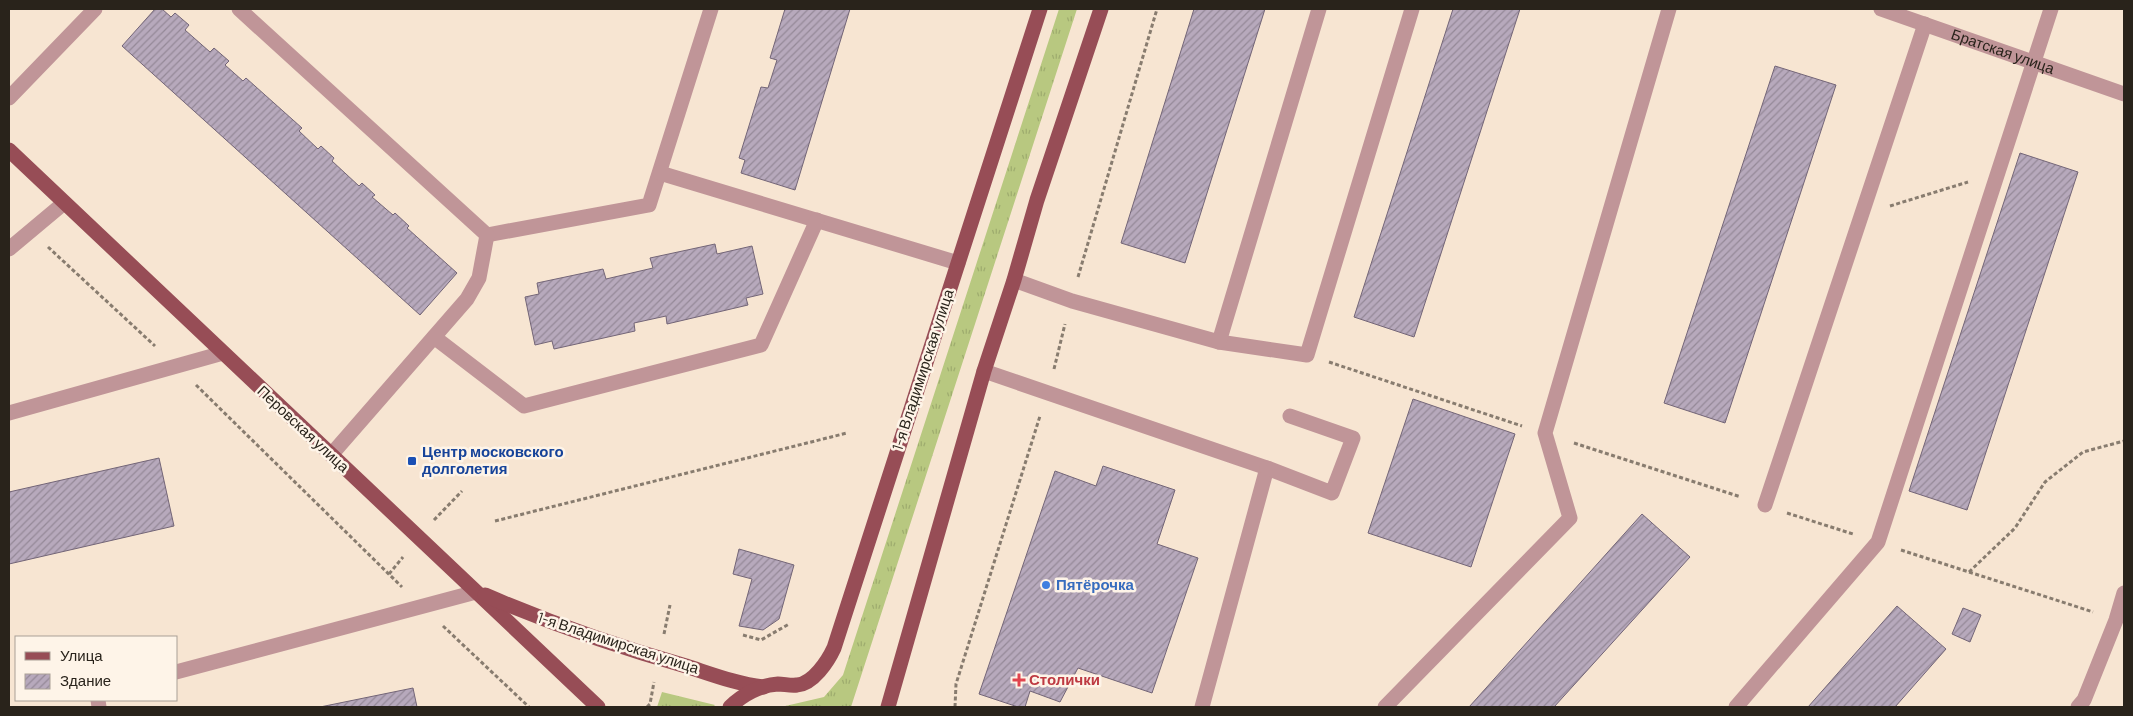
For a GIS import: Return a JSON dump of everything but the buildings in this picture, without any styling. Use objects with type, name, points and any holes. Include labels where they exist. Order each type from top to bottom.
[{"type":"main road","name":"1-я Владимирская улица","points":[[730,707],[738,699],[763,687],[778,684],[799,686],[823,666],[834,648],[1040,9]]},
{"type":"main road","points":[[888,707],[984,370],[1014,280],[1037,200],[1101,9]]},
{"type":"main road","name":"Перовская улица","points":[[9,150],[598,707]]},
{"type":"main road","name":"1-я Владимирская улица","points":[[476,592],[571,630],[674,663],[763,687]]},
{"type":"street","points":[[9,98],[95,9]]},
{"type":"street","points":[[239,9],[487,235]]},
{"type":"street","points":[[487,235],[649,205],[711,9]]},
{"type":"street","points":[[1219,342],[1319,9]]},
{"type":"street","points":[[1014,280],[1072,301],[1219,342],[1307,355],[1412,9]]},
{"type":"street","points":[[1385,707],[1570,518],[1545,433],[1670,9]]},
{"type":"street","name":"Братская улица","points":[[1881,9],[2124,94]]},
{"type":"street","points":[[1736,707],[1878,542],[2051,9]]},
{"type":"street","points":[[1765,505],[1925,24]]},
{"type":"street","points":[[660,173],[958,263]]},
{"type":"street","points":[[9,249],[64,203]]},
{"type":"street","points":[[434,337],[524,406],[761,345],[817,220]]},
{"type":"street","points":[[331,455],[466,299],[479,278],[487,235]]},
{"type":"street","points":[[9,413],[223,353]]},
{"type":"street","points":[[984,370],[1267,468],[1332,493],[1353,438],[1290,416]]},
{"type":"street","points":[[1202,707],[1267,468]]},
{"type":"street","points":[[178,671],[476,592]]},
{"type":"street","points":[[2078,707],[2084,700],[2116,620],[2124,593]]},
{"type":"path","points":[[955,707],[956,684],[1047,393],[1157,9]]},
{"type":"path","points":[[1861,215],[1997,173]]},
{"type":"path","points":[[30,231],[176,366],[422,606],[529,707]]},
{"type":"path","points":[[1307,355],[2116,620]]},
{"type":"path","points":[[495,521],[846,433]]},
{"type":"path","points":[[1969,572],[2015,528],[2045,482],[2083,452],[2124,440]]},
{"type":"path","points":[[743,635],[761,640],[789,624]]},
{"type":"green space","points":[[1059,9],[1077,9],[851,707],[781,707],[824,697],[843,675]]},
{"type":"green space","points":[[662,692],[715,705],[713,707],[657,707]]},
{"type":"place","name":"Центр московского долголетия","points":[[412,461]]},
{"type":"place","name":"Пятёрочка","points":[[1046,585]]},
{"type":"place","name":"Столички","points":[[1019,680]]}]
